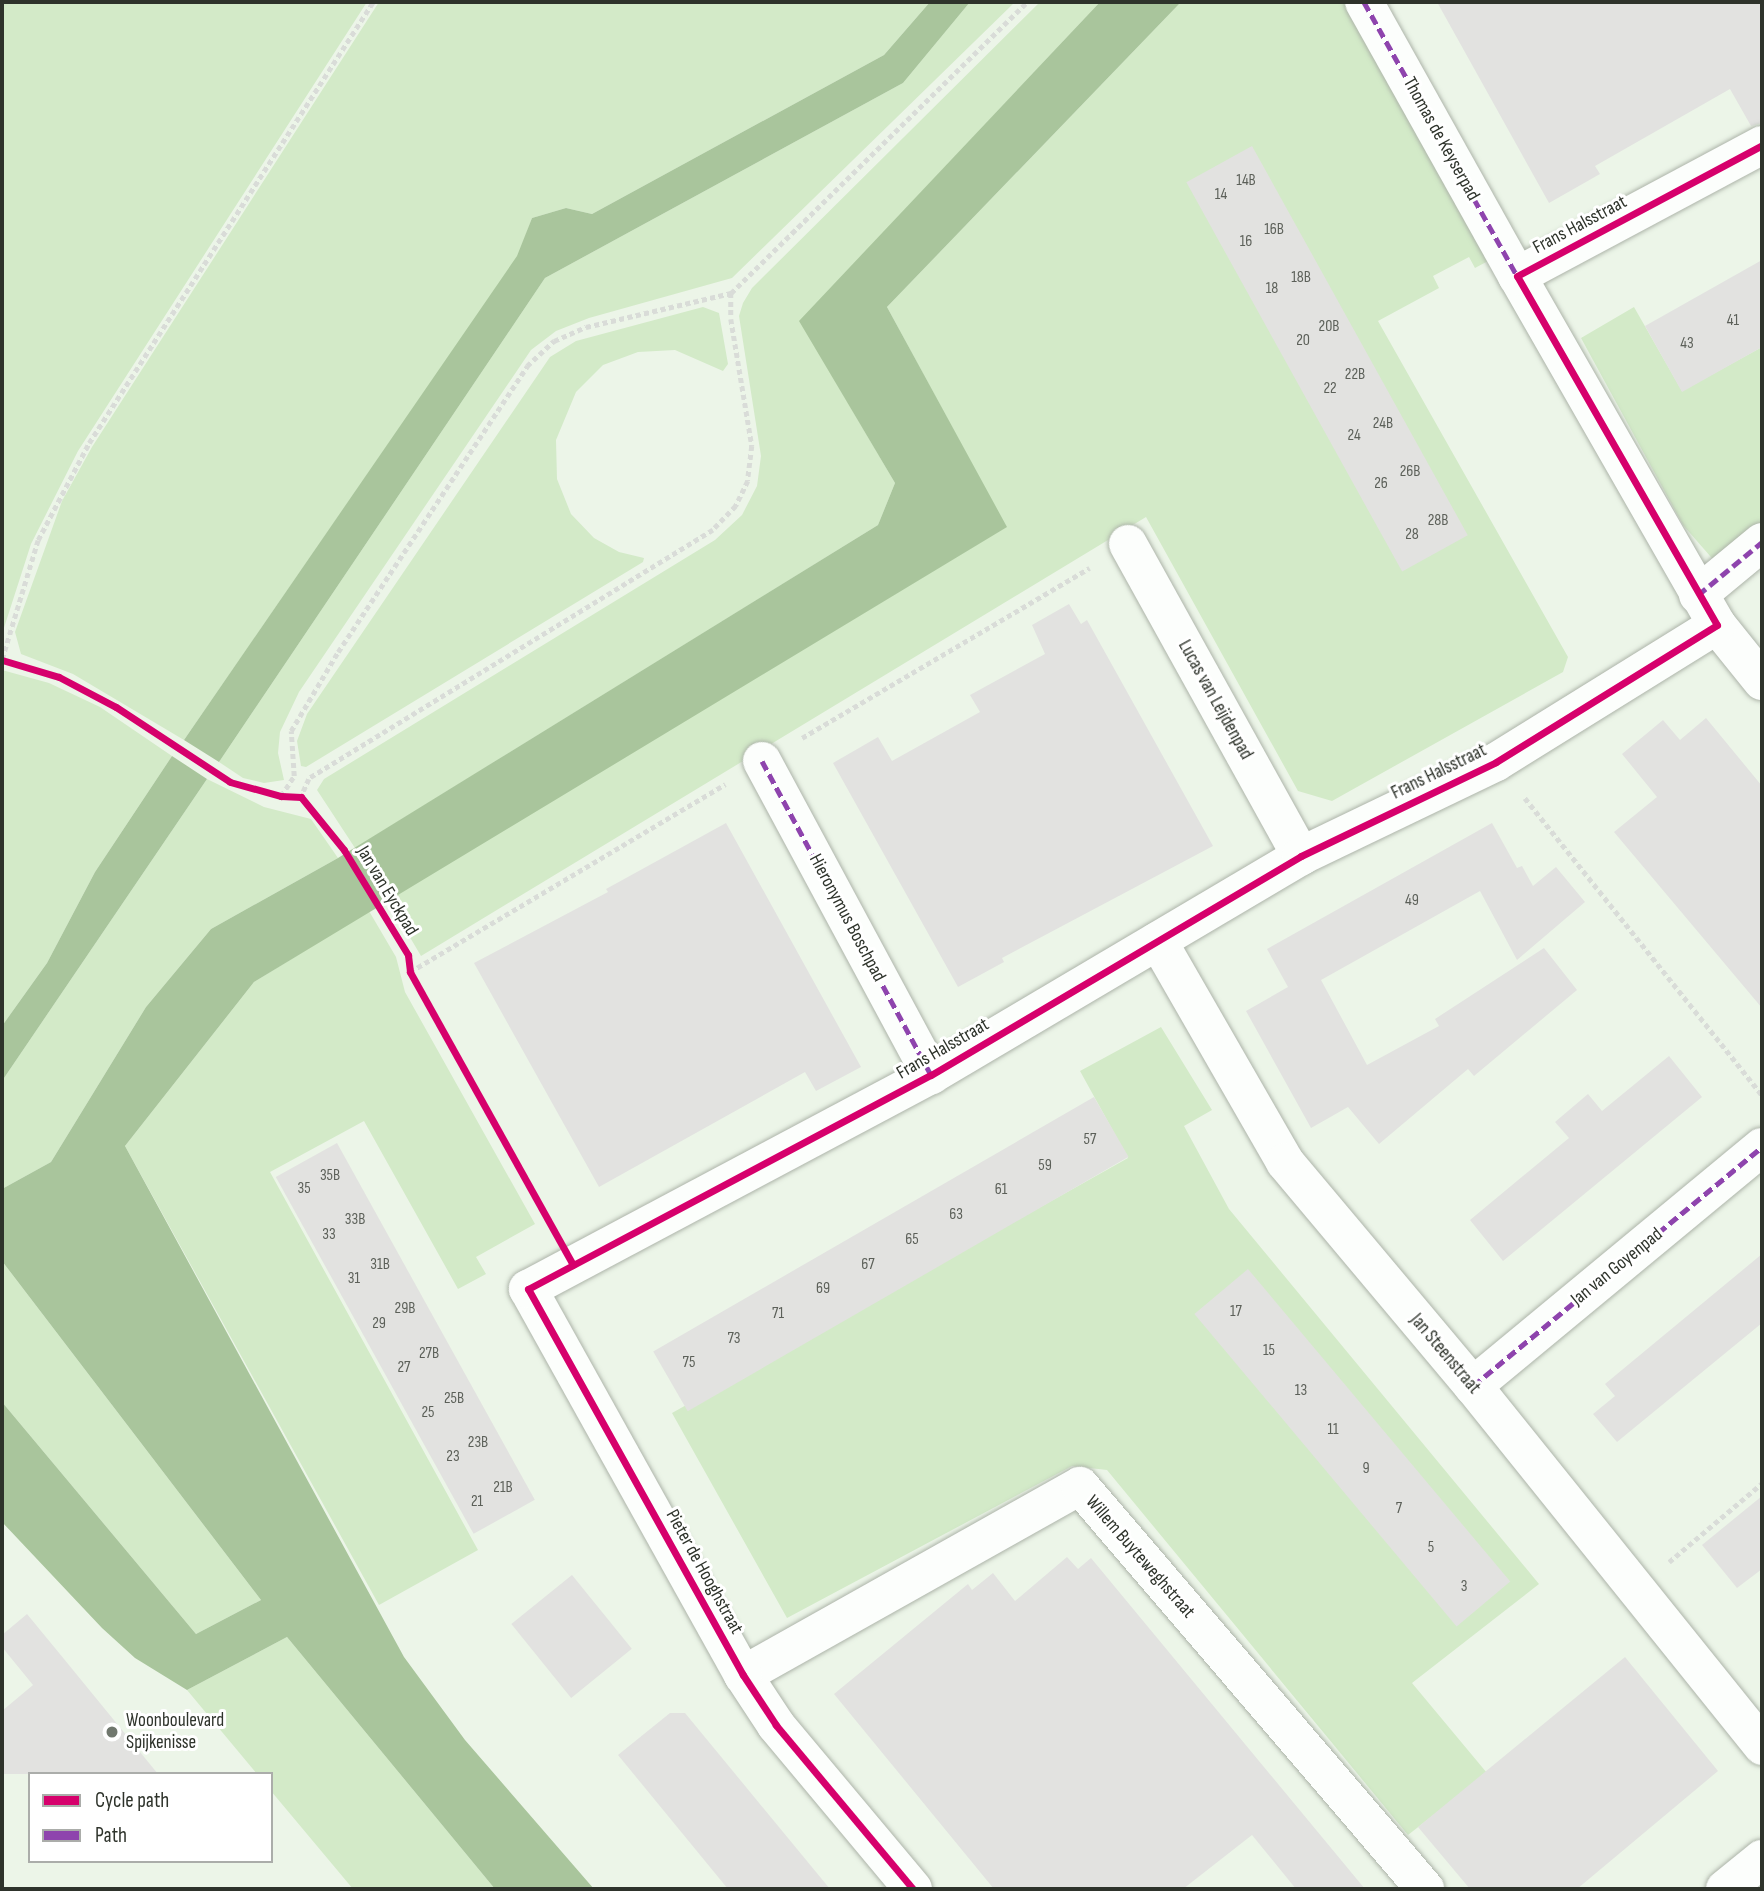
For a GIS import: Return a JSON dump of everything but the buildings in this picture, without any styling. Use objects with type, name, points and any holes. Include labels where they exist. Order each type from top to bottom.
[{"type":"street","name":"Thomas de Keyserpad","points":[[1364,2],[1517,276]]},
{"type":"street","name":"Frans Halsstraat","points":[[573,1265],[931,1075],[1301,856],[1496,762],[1707,610],[1517,276],[1762,145]]},
{"type":"street","points":[[1762,542],[1707,610],[1762,681]]},
{"type":"street","name":"Lucas van Leijdenpad","points":[[1129,544],[1301,856]]},
{"type":"street","name":"Hieronymus Boschpad","points":[[762,761],[931,1075]]},
{"type":"street","name":"Jan Steenstraat","points":[[1158,941],[1285,1162],[1473,1386],[1762,1746]]},
{"type":"street","name":"Jan van Goyenpad","points":[[1473,1386],[1762,1147]]},
{"type":"street","name":"Pieter de Hooghstraat","points":[[573,1265],[528,1289],[743,1675],[776,1725],[913,1889]]},
{"type":"street","name":"Willem Buyteweghstraat","points":[[743,1675],[1080,1486],[1425,1889]]},
{"type":"street","points":[[1725,1889],[1762,1859]]},
{"type":"path","points":[[13,663],[2,659],[38,540],[89,443],[373,2]]},
{"type":"path","points":[[281,796],[294,776],[291,731],[338,652],[527,366],[554,341],[586,327],[731,293],[1027,2]]},
{"type":"path","points":[[301,797],[309,779],[713,530],[736,506],[748,481],[752,446],[731,319],[731,293]]},
{"type":"path","points":[[1496,762],[1762,1095]]},
{"type":"path","points":[[270,794],[301,797],[308,806]]},
{"type":"path","points":[[1636,1589],[1762,1483]]},
{"type":"shaded area","points":[[2,2],[367,2],[78,451],[31,544],[2,634]]},
{"type":"shaded area","points":[[379,2],[930,2],[884,55],[592,214],[566,208],[532,218],[518,256],[184,740],[73,674],[21,654],[15,632],[62,501],[92,447]]},
{"type":"shaded area","points":[[930,2],[970,2],[903,83],[545,278],[219,762],[184,740],[517,256],[532,218],[566,208],[592,214],[884,55]]},
{"type":"shaded area","points":[[970,2],[1015,2],[732,278],[589,318],[556,331],[531,350],[299,692],[280,732],[278,753],[284,780],[264,783],[243,778],[219,762],[545,278],[903,83]]},
{"type":"shaded area","points":[[1040,2],[1100,2],[800,321],[895,483],[878,525],[355,848],[317,790],[324,779],[715,540],[742,515],[757,486],[761,456],[739,316],[743,303],[752,288]]},
{"type":"shaded area","points":[[1100,2],[1181,2],[887,307],[1007,527],[254,982],[125,1146],[404,1657],[465,1740],[594,1889],[495,1889],[287,1637],[187,1690],[135,1658],[102,1628],[2,1522],[2,1402],[196,1634],[261,1600],[2,1261],[2,1189],[51,1162],[146,1007],[211,929],[338,858],[878,525],[895,483],[799,321]]},
{"type":"shaded area","points":[[1181,2],[1361,2],[1501,254],[1475,268],[1469,257],[1433,276],[1439,288],[1378,321],[1568,657],[1563,672],[1332,801],[1298,791],[1146,517],[421,956],[388,900],[1006,527],[887,307]]},
{"type":"shaded area","points":[[703,307],[719,313],[728,364],[723,371],[675,350],[638,352],[603,365],[576,392],[556,440],[557,479],[571,514],[594,538],[619,552],[644,558],[643,562],[306,767],[301,766],[297,741],[307,714],[550,357],[576,341]]},
{"type":"shaded area","points":[[1634,307],[1682,391],[1762,347],[1762,528],[1717,564],[1683,525],[1581,338]]},
{"type":"shaded area","points":[[2,670],[49,683],[100,707],[172,756],[95,872],[47,963],[2,1026]]},
{"type":"shaded area","points":[[172,756],[207,779],[2,1081],[2,1026],[47,963],[95,872]]},
{"type":"shaded area","points":[[207,779],[264,807],[311,819],[338,858],[211,929],[146,1007],[51,1162],[2,1189],[2,1081]]},
{"type":"shaded area","points":[[369,911],[396,957],[405,992],[535,1224],[476,1257],[486,1274],[458,1289],[364,1121],[270,1172],[478,1550],[379,1605],[125,1146],[254,982]]},
{"type":"shaded area","points":[[1161,1027],[1212,1110],[1184,1126],[1229,1209],[1539,1584],[1412,1683],[1487,1773],[1408,1835],[1107,1470],[1072,1466],[787,1618],[672,1413],[1128,1158],[1080,1071]]},
{"type":"shaded area","points":[[2,1261],[261,1600],[196,1634],[2,1402]]},
{"type":"shaded area","points":[[287,1637],[495,1889],[353,1889],[273,1793],[273,1772],[255,1772],[187,1690]]},
{"type":"marked path","points":[[1364,2],[1517,276]]},
{"type":"marked path","points":[[1698,595],[1762,542]]},
{"type":"marked path","points":[[762,761],[931,1075]]},
{"type":"marked path","points":[[1473,1386],[1762,1147]]},
{"type":"cycle path","points":[[913,1889],[776,1725],[743,1675],[528,1289],[931,1075],[1301,856],[1496,762],[1717,625],[1517,276],[1762,145]]},
{"type":"cycle path","name":"Jan van Eyckpad","points":[[2,660],[59,677],[116,707],[230,782],[281,796],[301,797],[344,850],[408,955],[410,972],[573,1265]]},
{"type":"place","name":"Woonboulevard Spijkenisse","points":[[112,1732]]}]
